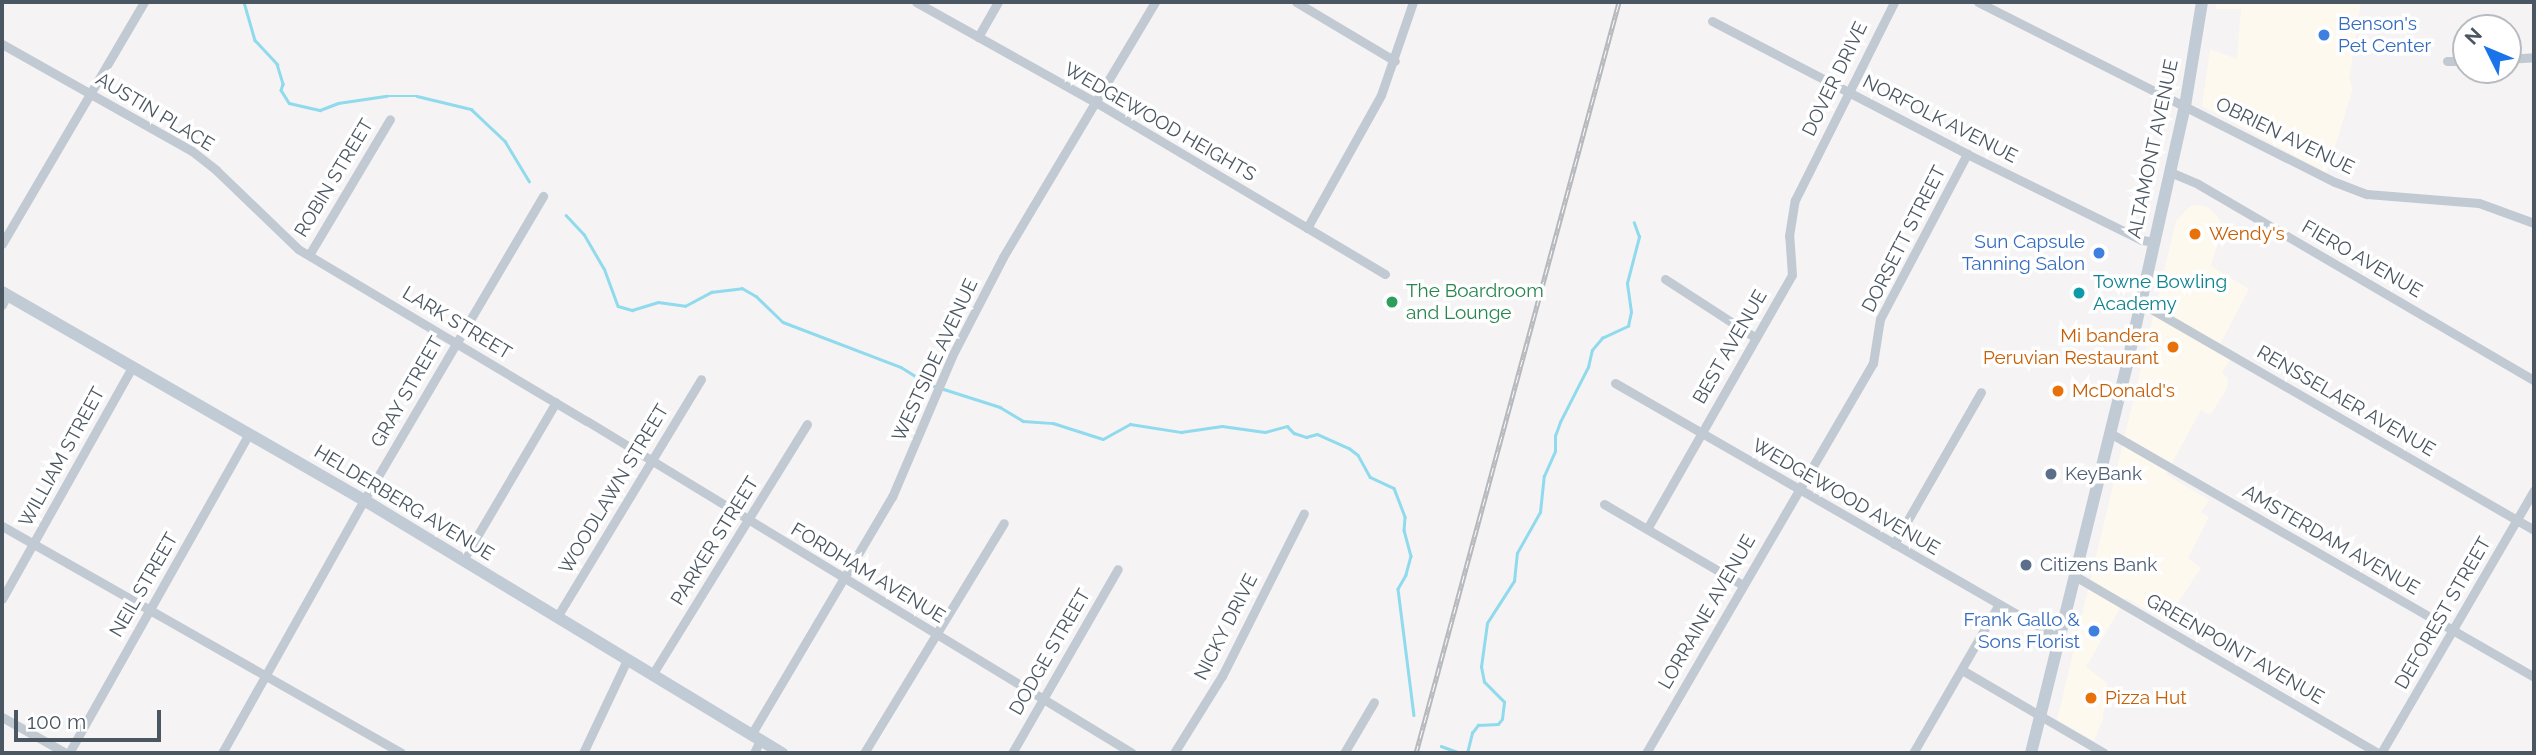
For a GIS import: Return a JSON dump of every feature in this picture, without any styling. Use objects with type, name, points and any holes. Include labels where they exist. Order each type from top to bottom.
[{"type":"street","points":[[2,244],[88,93],[144,2]]},
{"type":"street","name":"WEDGEWOOD HEIGHTS","points":[[916,2],[1097,103],[1385,274]]},
{"type":"street","points":[[978,37],[998,2]]},
{"type":"street","name":"WESTSIDE AVENUE","points":[[754,753],[755,737],[891,497],[941,382],[1003,257],[1155,2]]},
{"type":"street","points":[[1296,2],[1395,61]]},
{"type":"street","points":[[1307,228],[1381,95],[1395,61],[1413,2]]},
{"type":"street","name":"DOVER DRIVE","points":[[1809,173],[1894,2]]},
{"type":"street","name":"OBRIEN AVENUE","points":[[1978,2],[2335,182],[2367,194],[2479,203],[2534,223]]},
{"type":"street","name":"ALTAMONT AVENUE","points":[[2031,753],[2141,303],[2185,106],[2202,2]]},
{"type":"street","name":"NORFOLK AVENUE","points":[[1712,21],[1967,154],[2142,240],[2154,242]]},
{"type":"street","name":"AUSTIN PLACE","points":[[2,44],[191,151],[216,170],[298,249],[309,255]]},
{"type":"street","points":[[2446,61],[2452,61]]},
{"type":"street","name":"ROBIN STREET","points":[[309,255],[390,119]]},
{"type":"street","name":"DORSETT STREET","points":[[1800,490],[1873,363],[1880,319],[1967,154]]},
{"type":"street","name":"FIERO AVENUE","points":[[2170,172],[2198,184],[2534,380]]},
{"type":"street","name":"BEST AVENUE","points":[[1647,529],[1792,275],[1789,236],[1795,201],[1809,173]]},
{"type":"street","name":"GRAY STREET","points":[[222,753],[364,500],[543,197]]},
{"type":"street","name":"LARK STREET","points":[[309,255],[587,421]]},
{"type":"street","points":[[1665,279],[1756,338]]},
{"type":"street","name":"HELDERBERG AVENUE","points":[[4,297],[364,500],[782,753]]},
{"type":"street","name":"RENSSELAER AVENUE","points":[[2141,303],[2534,530]]},
{"type":"street","name":"WILLIAM STREET","points":[[2,599],[132,367]]},
{"type":"street","name":"WOODLAWN STREET","points":[[557,617],[701,379]]},
{"type":"street","name":"WEDGEWOOD AVENUE","points":[[1615,383],[1998,606],[2060,639]]},
{"type":"street","points":[[1894,544],[1981,392]]},
{"type":"street","points":[[463,559],[556,402]]},
{"type":"street","name":"FORDHAM AVENUE","points":[[587,421],[1132,753]]},
{"type":"street","name":"PARKER STREET","points":[[652,675],[807,424]]},
{"type":"street","name":"AMSTERDAM AVENUE","points":[[2110,433],[2534,677]]},
{"type":"street","name":"NEIL STREET","points":[[67,753],[249,435]]},
{"type":"street","name":"LORRAINE AVENUE","points":[[1646,753],[1741,584],[1800,490]]},
{"type":"street","name":"DEFOREST STREET","points":[[2379,753],[2455,631],[2534,491]]},
{"type":"street","points":[[1604,504],[1741,584]]},
{"type":"street","name":"NICKY DRIVE","points":[[1174,753],[1222,676],[1304,513]]},
{"type":"street","points":[[864,753],[1004,523]]},
{"type":"street","points":[[2,526],[401,753]]},
{"type":"street","name":"DODGE STREET","points":[[1012,753],[1118,569]]},
{"type":"street","name":"GREENPOINT AVENUE","points":[[2075,576],[2379,753]]},
{"type":"street","points":[[1913,753],[1998,606]]},
{"type":"street","points":[[583,753],[627,660]]},
{"type":"street","points":[[1962,670],[2104,753]]},
{"type":"street","points":[[1344,753],[1374,702]]},
{"type":"street","points":[[2,717],[67,753]]},
{"type":"shaded area","points":[[2217,2],[2361,2],[2349,79],[2353,88],[2327,173],[2202,106],[2210,49],[2237,59],[2241,9],[2215,9]]},
{"type":"shaded area","points":[[2190,206],[2208,207],[2223,227],[2211,266],[2249,289],[2217,350],[2231,359],[2222,372],[2228,379],[2227,389],[2210,415],[2201,410],[2166,474],[2209,500],[2201,512],[2209,517],[2188,558],[2201,568],[2166,621],[2126,598],[2086,667],[2107,683],[2103,719],[2094,741],[2057,720],[2176,221]]},
{"type":"waterway","points":[[244,2],[255,40],[277,64],[283,84],[281,90],[289,103],[320,110],[338,103],[386,96],[417,96],[471,109],[505,141],[529,181]]},
{"type":"waterway","points":[[566,215],[584,234],[604,268],[618,306],[632,310],[658,302],[685,306],[711,292],[742,288],[756,296],[783,322],[901,367],[928,384],[1000,407],[1023,421],[1053,423],[1103,439],[1130,424],[1181,432],[1222,426],[1265,432],[1287,426],[1294,433],[1306,437],[1317,434],[1349,448],[1358,455],[1370,477],[1394,488],[1405,517],[1404,530],[1411,556],[1406,575],[1398,589],[1414,715]]},
{"type":"waterway","points":[[1467,753],[1472,733],[1478,725],[1498,724],[1502,719],[1504,702],[1484,682],[1481,667],[1487,623],[1514,581],[1517,553],[1540,512],[1544,476],[1555,451],[1555,436],[1560,422],[1588,367],[1592,350],[1602,338],[1628,326],[1631,312],[1627,283],[1639,237],[1634,223]]},
{"type":"waterway","points":[[1441,746],[1460,753]]},
{"type":"railway","points":[[1416,753],[1619,2]]},
{"type":"place","name":"Benson's Pet Center","points":[[2324,35]]},
{"type":"place","name":"Wendy's","points":[[2195,234]]},
{"type":"place","name":"Sun Capsule Tanning Salon","points":[[2099,253]]},
{"type":"place","name":"Towne Bowling Academy","points":[[2079,293]]},
{"type":"place","name":"The Boardroom and Lounge","points":[[1392,302]]},
{"type":"place","name":"Mi bandera Peruvian Restaurant","points":[[2173,347]]},
{"type":"place","name":"McDonald's","points":[[2058,391]]},
{"type":"place","name":"KeyBank","points":[[2051,474]]},
{"type":"place","name":"Citizens Bank","points":[[2026,565]]},
{"type":"place","name":"Frank Gallo & Sons Florist","points":[[2094,631]]},
{"type":"place","name":"Pizza Hut","points":[[2091,698]]}]
